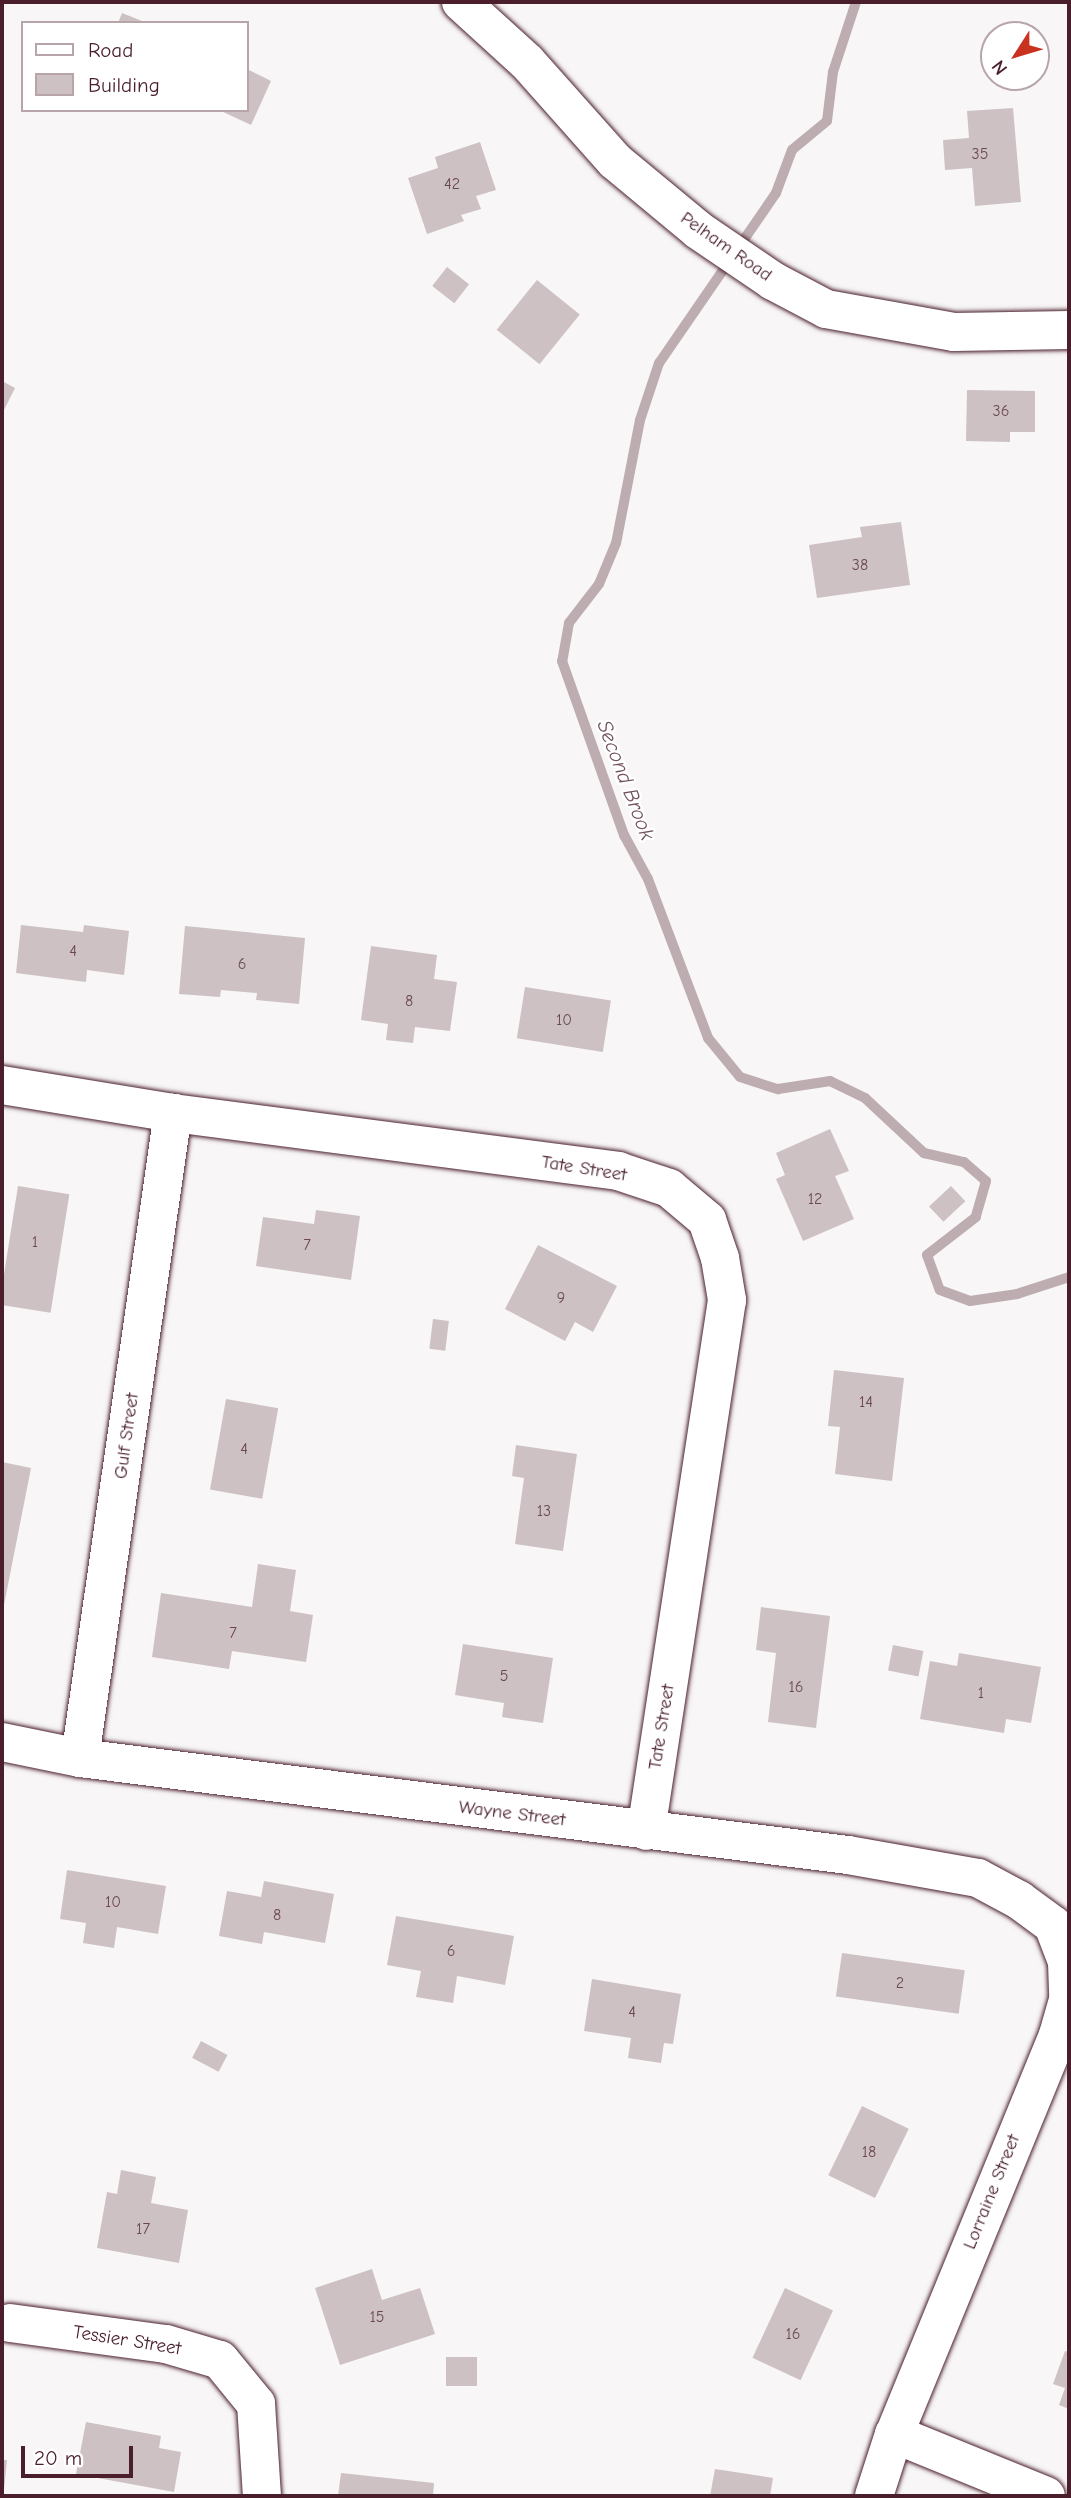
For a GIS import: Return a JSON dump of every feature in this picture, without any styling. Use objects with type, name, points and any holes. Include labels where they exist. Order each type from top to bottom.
[{"type":"street","name":"Pelham Road","points":[[461,2],[527,62],[615,161],[698,230],[773,281],[826,309],[954,332],[1069,330]]},
{"type":"street","name":"Tate Street","points":[[2,1086],[173,1114],[618,1171],[669,1188],[707,1220],[720,1258],[727,1300],[646,1831]]},
{"type":"street","name":"Gulf Street","points":[[80,1758],[173,1114]]},
{"type":"street","name":"Wayne Street","points":[[2,1742],[80,1758],[848,1855],[978,1878],[1018,1900]]},
{"type":"street","name":"Lorraine Street","points":[[874,2496],[894,2434],[1058,2035],[1068,2000],[1067,1962],[1053,1925],[1018,1900]]},
{"type":"street","name":"Tessier Street","points":[[10,2323],[166,2344],[220,2360],[256,2404],[262,2496]]},
{"type":"street","points":[[894,2434],[1046,2496]]},
{"type":"building","points":[[122,13],[142,21],[119,21]]},
{"type":"building","points":[[248,70],[271,81],[251,125],[223,112],[248,112]]},
{"type":"building","points":[[1013,108],[1021,202],[975,206],[972,168],[945,170],[943,140],[969,138],[967,111]]},
{"type":"building","points":[[480,142],[496,190],[476,196],[481,209],[461,215],[464,221],[427,234],[408,178],[438,168],[435,157]]},
{"type":"building","points":[[447,267],[469,284],[454,303],[432,286]]},
{"type":"building","points":[[537,280],[580,315],[539,364],[497,330]]},
{"type":"building","points":[[2,381],[15,388],[2,414]]},
{"type":"building","points":[[967,390],[1035,391],[1035,432],[1010,432],[1010,442],[966,441]]},
{"type":"building","points":[[901,522],[910,585],[817,598],[809,545],[862,537],[860,527]]},
{"type":"building","points":[[21,925],[83,932],[84,925],[129,931],[124,975],[87,970],[86,982],[16,973]]},
{"type":"building","points":[[185,926],[305,938],[299,1004],[256,1000],[257,993],[221,990],[220,997],[179,994]]},
{"type":"building","points":[[371,946],[437,955],[434,979],[457,982],[450,1031],[415,1027],[413,1043],[386,1040],[388,1024],[361,1020]]},
{"type":"building","points":[[525,987],[611,1001],[603,1052],[517,1038]]},
{"type":"building","points":[[830,1129],[849,1171],[835,1176],[854,1219],[803,1241],[776,1179],[785,1175],[776,1153]]},
{"type":"building","points":[[18,1186],[69,1194],[51,1313],[2,1305],[2,1287]]},
{"type":"building","points":[[951,1186],[965,1201],[943,1222],[929,1206]]},
{"type":"building","points":[[316,1210],[360,1216],[351,1280],[256,1266],[263,1217],[314,1224]]},
{"type":"building","points":[[538,1245],[617,1286],[593,1332],[575,1322],[565,1341],[505,1309]]},
{"type":"building","points":[[433,1319],[449,1321],[445,1351],[429,1349]]},
{"type":"building","points":[[834,1370],[904,1378],[892,1481],[835,1474],[840,1427],[828,1426]]},
{"type":"building","points":[[226,1399],[278,1408],[262,1499],[210,1490]]},
{"type":"building","points":[[516,1445],[577,1454],[563,1551],[515,1544],[524,1478],[512,1476]]},
{"type":"building","points":[[2,1462],[31,1468],[3,1610],[2,1610]]},
{"type":"building","points":[[258,1564],[296,1570],[290,1611],[313,1615],[306,1662],[232,1651],[229,1669],[152,1657],[161,1593],[252,1607]]},
{"type":"building","points":[[761,1607],[830,1616],[816,1728],[768,1722],[776,1653],[756,1650]]},
{"type":"building","points":[[463,1644],[553,1658],[543,1723],[502,1717],[504,1703],[455,1695]]},
{"type":"building","points":[[893,1645],[923,1651],[918,1676],[888,1671]]},
{"type":"building","points":[[959,1653],[1041,1667],[1031,1723],[1006,1719],[1004,1733],[920,1719],[930,1661],[957,1666]]},
{"type":"building","points":[[67,1870],[166,1886],[158,1934],[117,1927],[114,1948],[83,1943],[86,1923],[60,1919]]},
{"type":"building","points":[[264,1881],[334,1894],[325,1943],[264,1932],[262,1944],[219,1936],[227,1891],[261,1897]]},
{"type":"building","points":[[396,1916],[514,1936],[505,1985],[457,1976],[453,2003],[416,1997],[421,1971],[387,1965]]},
{"type":"building","points":[[842,1953],[965,1970],[959,2014],[836,1997]]},
{"type":"building","points":[[592,1979],[681,1994],[673,2044],[664,2043],[661,2063],[628,2058],[631,2038],[584,2031]]},
{"type":"building","points":[[201,2041],[227,2055],[219,2072],[192,2058]]},
{"type":"building","points":[[862,2106],[909,2129],[875,2198],[828,2175]]},
{"type":"building","points":[[121,2170],[156,2177],[151,2203],[188,2210],[179,2263],[97,2248],[107,2192],[117,2194]]},
{"type":"building","points":[[372,2269],[382,2300],[420,2288],[435,2334],[340,2365],[315,2288]]},
{"type":"building","points":[[785,2288],[833,2310],[800,2380],[752,2358]]},
{"type":"building","points":[[1065,2351],[1069,2352],[1069,2409],[1059,2405],[1065,2388],[1053,2384]]},
{"type":"building","points":[[446,2357],[477,2357],[477,2386],[446,2386]]},
{"type":"building","points":[[86,2422],[161,2436],[159,2448],[181,2452],[174,2492],[76,2474]]},
{"type":"building","points":[[2,2460],[7,2460],[4,2490],[2,2490]]},
{"type":"building","points":[[715,2469],[773,2478],[770,2496],[710,2496]]},
{"type":"building","points":[[341,2473],[434,2483],[433,2496],[338,2496]]},
{"type":"waterway","name":"Second Brook","points":[[856,2],[833,72],[827,121],[792,150],[776,193],[659,363],[640,420],[616,543],[599,584],[569,623],[562,661],[624,835],[648,879],[708,1038],[740,1077],[778,1089],[830,1081],[865,1098],[924,1153],[964,1162],[986,1181],[976,1217],[927,1255],[940,1290],[970,1301],[1017,1294],[1069,1277]]}]
